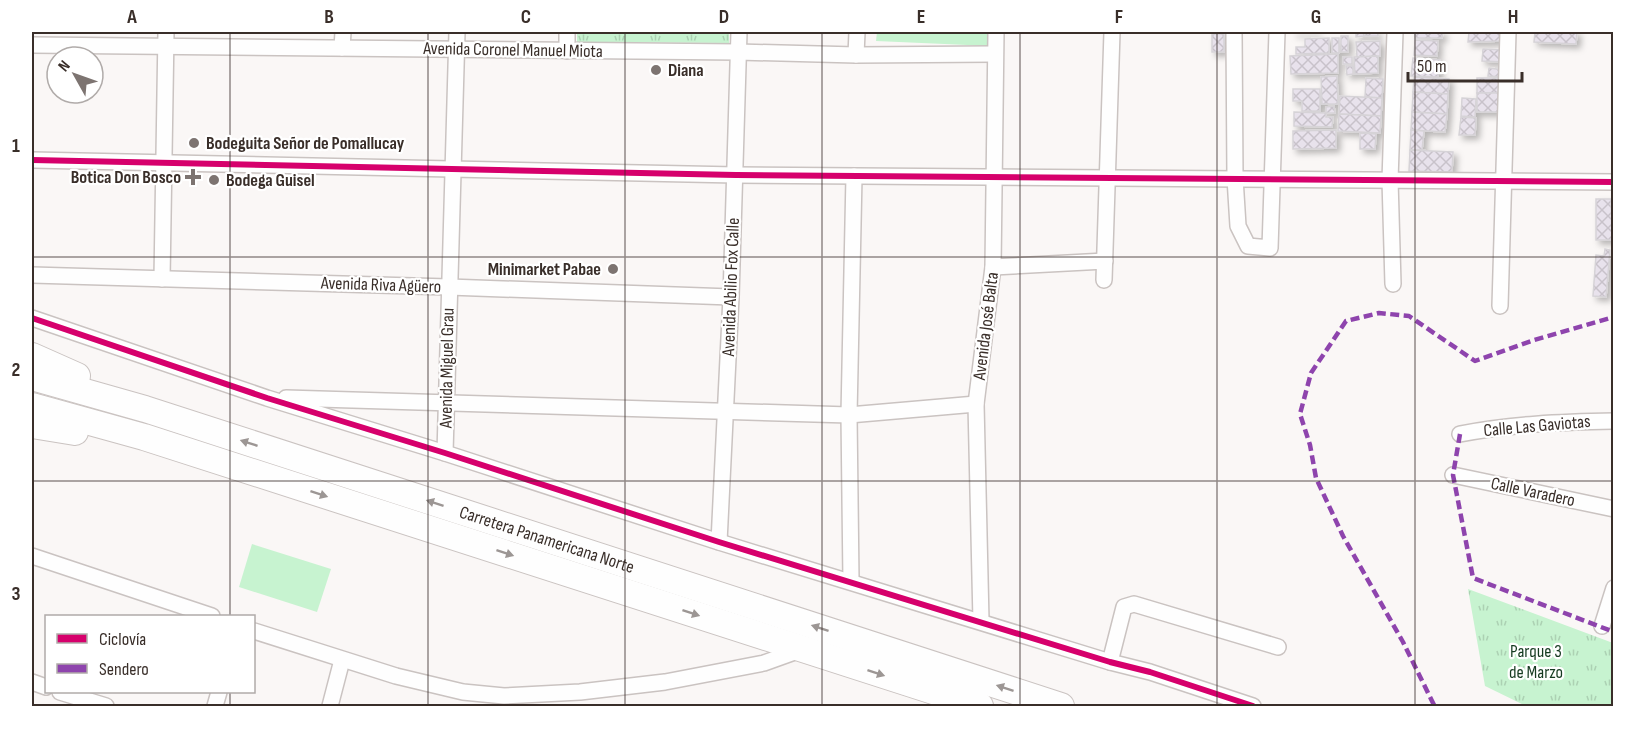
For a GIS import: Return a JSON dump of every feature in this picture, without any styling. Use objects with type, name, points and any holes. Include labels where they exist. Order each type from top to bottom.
[{"type":"highway","points":[[32,356],[145,409]]},
{"type":"highway","name":"Carretera Panamericana Norte","points":[[32,377],[145,409],[1061,706]]},
{"type":"highway","name":"Carretera Panamericana Norte","points":[[32,406],[144,437],[980,706]]},
{"type":"highway","points":[[32,426],[116,439],[144,437]]},
{"type":"street","points":[[282,47],[283,32]]},
{"type":"street","points":[[342,48],[343,32]]},
{"type":"street","name":"Avenida Miguel Grau","points":[[445,453],[457,32]]},
{"type":"street","points":[[567,32],[567,51]]},
{"type":"street","name":"Avenida Abilio Fox Calle","points":[[719,542],[736,175],[739,32]]},
{"type":"street","points":[[856,55],[857,32]]},
{"type":"street","name":"Avenida José Balta","points":[[981,621],[976,404],[993,267],[996,32]]},
{"type":"street","points":[[1104,280],[1112,32]]},
{"type":"street","points":[[1234,32],[1235,178],[1238,226],[1248,246],[1270,248],[1277,32]]},
{"type":"street","points":[[1393,284],[1390,180],[1395,32]]},
{"type":"street","points":[[1500,306],[1508,32]]},
{"type":"street","points":[[162,279],[166,39]]},
{"type":"street","name":"Avenida Coronel Manuel Miota","points":[[40,40],[166,39],[282,47],[457,50],[856,55],[994,54]]},
{"type":"street","points":[[32,160],[736,175],[1614,182]]},
{"type":"street","points":[[851,581],[849,415],[854,176]]},
{"type":"street","points":[[993,267],[1105,261]]},
{"type":"street","name":"Avenida Riva Agüero","points":[[32,275],[731,297]]},
{"type":"street","points":[[32,318],[267,398],[719,542],[1110,662],[1150,672],[1253,706]]},
{"type":"street","points":[[267,398],[849,415],[976,404]]},
{"type":"street","name":"Calle Las Gaviotas","points":[[1460,434],[1493,427],[1547,422],[1614,421]]},
{"type":"street","name":"Calle Varadero","points":[[1453,475],[1614,509]]},
{"type":"street","points":[[32,556],[209,615]]},
{"type":"street","points":[[1602,626],[1614,588]]},
{"type":"street","points":[[1110,662],[1124,607],[1134,604],[1278,647]]},
{"type":"street","points":[[255,631],[396,676],[463,692],[504,696],[580,692],[665,681],[764,663],[803,649]]},
{"type":"street","points":[[330,706],[342,660]]},
{"type":"street","points":[[62,693],[78,702],[106,706]]},
{"type":"green space","points":[[577,32],[729,32],[729,43],[577,42]]},
{"type":"green space","points":[[877,32],[990,32],[990,46],[876,41]]},
{"type":"green space","points":[[252,544],[331,569],[317,612],[239,587]]},
{"type":"green space","name":"Parque 3 de Marzo","points":[[1468,589],[1613,643],[1613,706],[1526,706],[1485,686]]},
{"type":"building","points":[[1317,32],[1317,33],[1293,33]]},
{"type":"building","points":[[1356,32],[1363,32],[1364,36],[1356,37]]},
{"type":"building","points":[[1366,32],[1378,32],[1378,36],[1365,36]]},
{"type":"building","points":[[1415,32],[1443,32],[1442,38],[1415,38]]},
{"type":"building","points":[[1469,32],[1505,32],[1505,41],[1468,42]]},
{"type":"building","points":[[1535,32],[1577,32],[1576,44],[1534,42]]},
{"type":"building","points":[[1212,34],[1224,34],[1224,52],[1212,52]]},
{"type":"building","points":[[1341,36],[1348,36],[1348,52],[1341,52]]},
{"type":"building","points":[[1329,38],[1329,53],[1296,54],[1296,47],[1305,47],[1305,39]]},
{"type":"building","points":[[1332,38],[1339,38],[1339,53],[1332,53]]},
{"type":"building","points":[[1415,40],[1438,41],[1437,56],[1414,55]]},
{"type":"building","points":[[1380,41],[1380,56],[1357,57],[1356,42]]},
{"type":"building","points":[[1483,49],[1505,50],[1505,62],[1482,61]]},
{"type":"building","points":[[1338,54],[1338,73],[1291,74],[1290,56]]},
{"type":"building","points":[[1378,56],[1378,73],[1355,74],[1354,57]]},
{"type":"building","points":[[1343,57],[1352,57],[1352,64],[1343,64]]},
{"type":"building","points":[[1413,58],[1440,60],[1438,77],[1411,76]]},
{"type":"building","points":[[1346,66],[1353,66],[1353,74],[1347,75]]},
{"type":"building","points":[[1489,68],[1504,70],[1503,77],[1488,76]]},
{"type":"building","points":[[1337,76],[1338,104],[1322,104],[1321,77]]},
{"type":"building","points":[[1414,77],[1449,79],[1448,94],[1413,92]]},
{"type":"building","points":[[1366,78],[1383,79],[1382,98],[1365,97]]},
{"type":"building","points":[[1477,78],[1503,78],[1503,93],[1477,93]]},
{"type":"building","points":[[1293,89],[1320,89],[1320,111],[1302,111],[1302,101],[1293,101]]},
{"type":"building","points":[[1413,92],[1448,94],[1447,114],[1412,112]]},
{"type":"building","points":[[1477,93],[1503,93],[1503,112],[1477,112]]},
{"type":"building","points":[[1340,96],[1382,98],[1381,116],[1339,114]]},
{"type":"building","points":[[1462,98],[1476,99],[1475,117],[1461,116]]},
{"type":"building","points":[[1334,106],[1335,113],[1326,113],[1326,107]]},
{"type":"building","points":[[1294,112],[1326,113],[1326,117],[1333,117],[1332,127],[1294,126]]},
{"type":"building","points":[[1412,112],[1447,114],[1445,132],[1411,130]]},
{"type":"building","points":[[1339,114],[1381,116],[1380,133],[1338,131]]},
{"type":"building","points":[[1461,117],[1476,118],[1475,135],[1459,135]]},
{"type":"building","points":[[1336,130],[1336,148],[1293,149],[1293,131]]},
{"type":"building","points":[[1411,130],[1424,131],[1422,150],[1410,150]]},
{"type":"building","points":[[1360,133],[1376,134],[1375,149],[1360,149]]},
{"type":"building","points":[[1410,150],[1453,152],[1452,172],[1409,171]]},
{"type":"building","points":[[1596,199],[1611,199],[1612,240],[1596,240]]},
{"type":"building","points":[[1605,249],[1610,250],[1606,297],[1593,296],[1596,255],[1604,256]]},
{"type":"marked path","points":[[1434,705],[1403,642],[1343,536],[1316,478],[1310,445],[1300,414],[1311,373],[1346,321],[1379,313],[1409,316],[1475,361],[1534,340],[1614,317]]},
{"type":"marked path","points":[[1460,434],[1453,475],[1473,578],[1614,632]]},
{"type":"cycle path","points":[[32,160],[736,175],[1614,182]]},
{"type":"cycle path","points":[[32,318],[267,398],[719,542],[1110,662],[1150,672],[1253,706]]},
{"type":"place","name":"Diana","points":[[656,70]]},
{"type":"place","name":"Bodeguita Señor de Pomallucay","points":[[194,143]]},
{"type":"place","name":"Botica Don Bosco","points":[[193,177]]},
{"type":"place","name":"Bodega Guisel","points":[[214,180]]},
{"type":"place","name":"Minimarket Pabae","points":[[613,269]]}]
